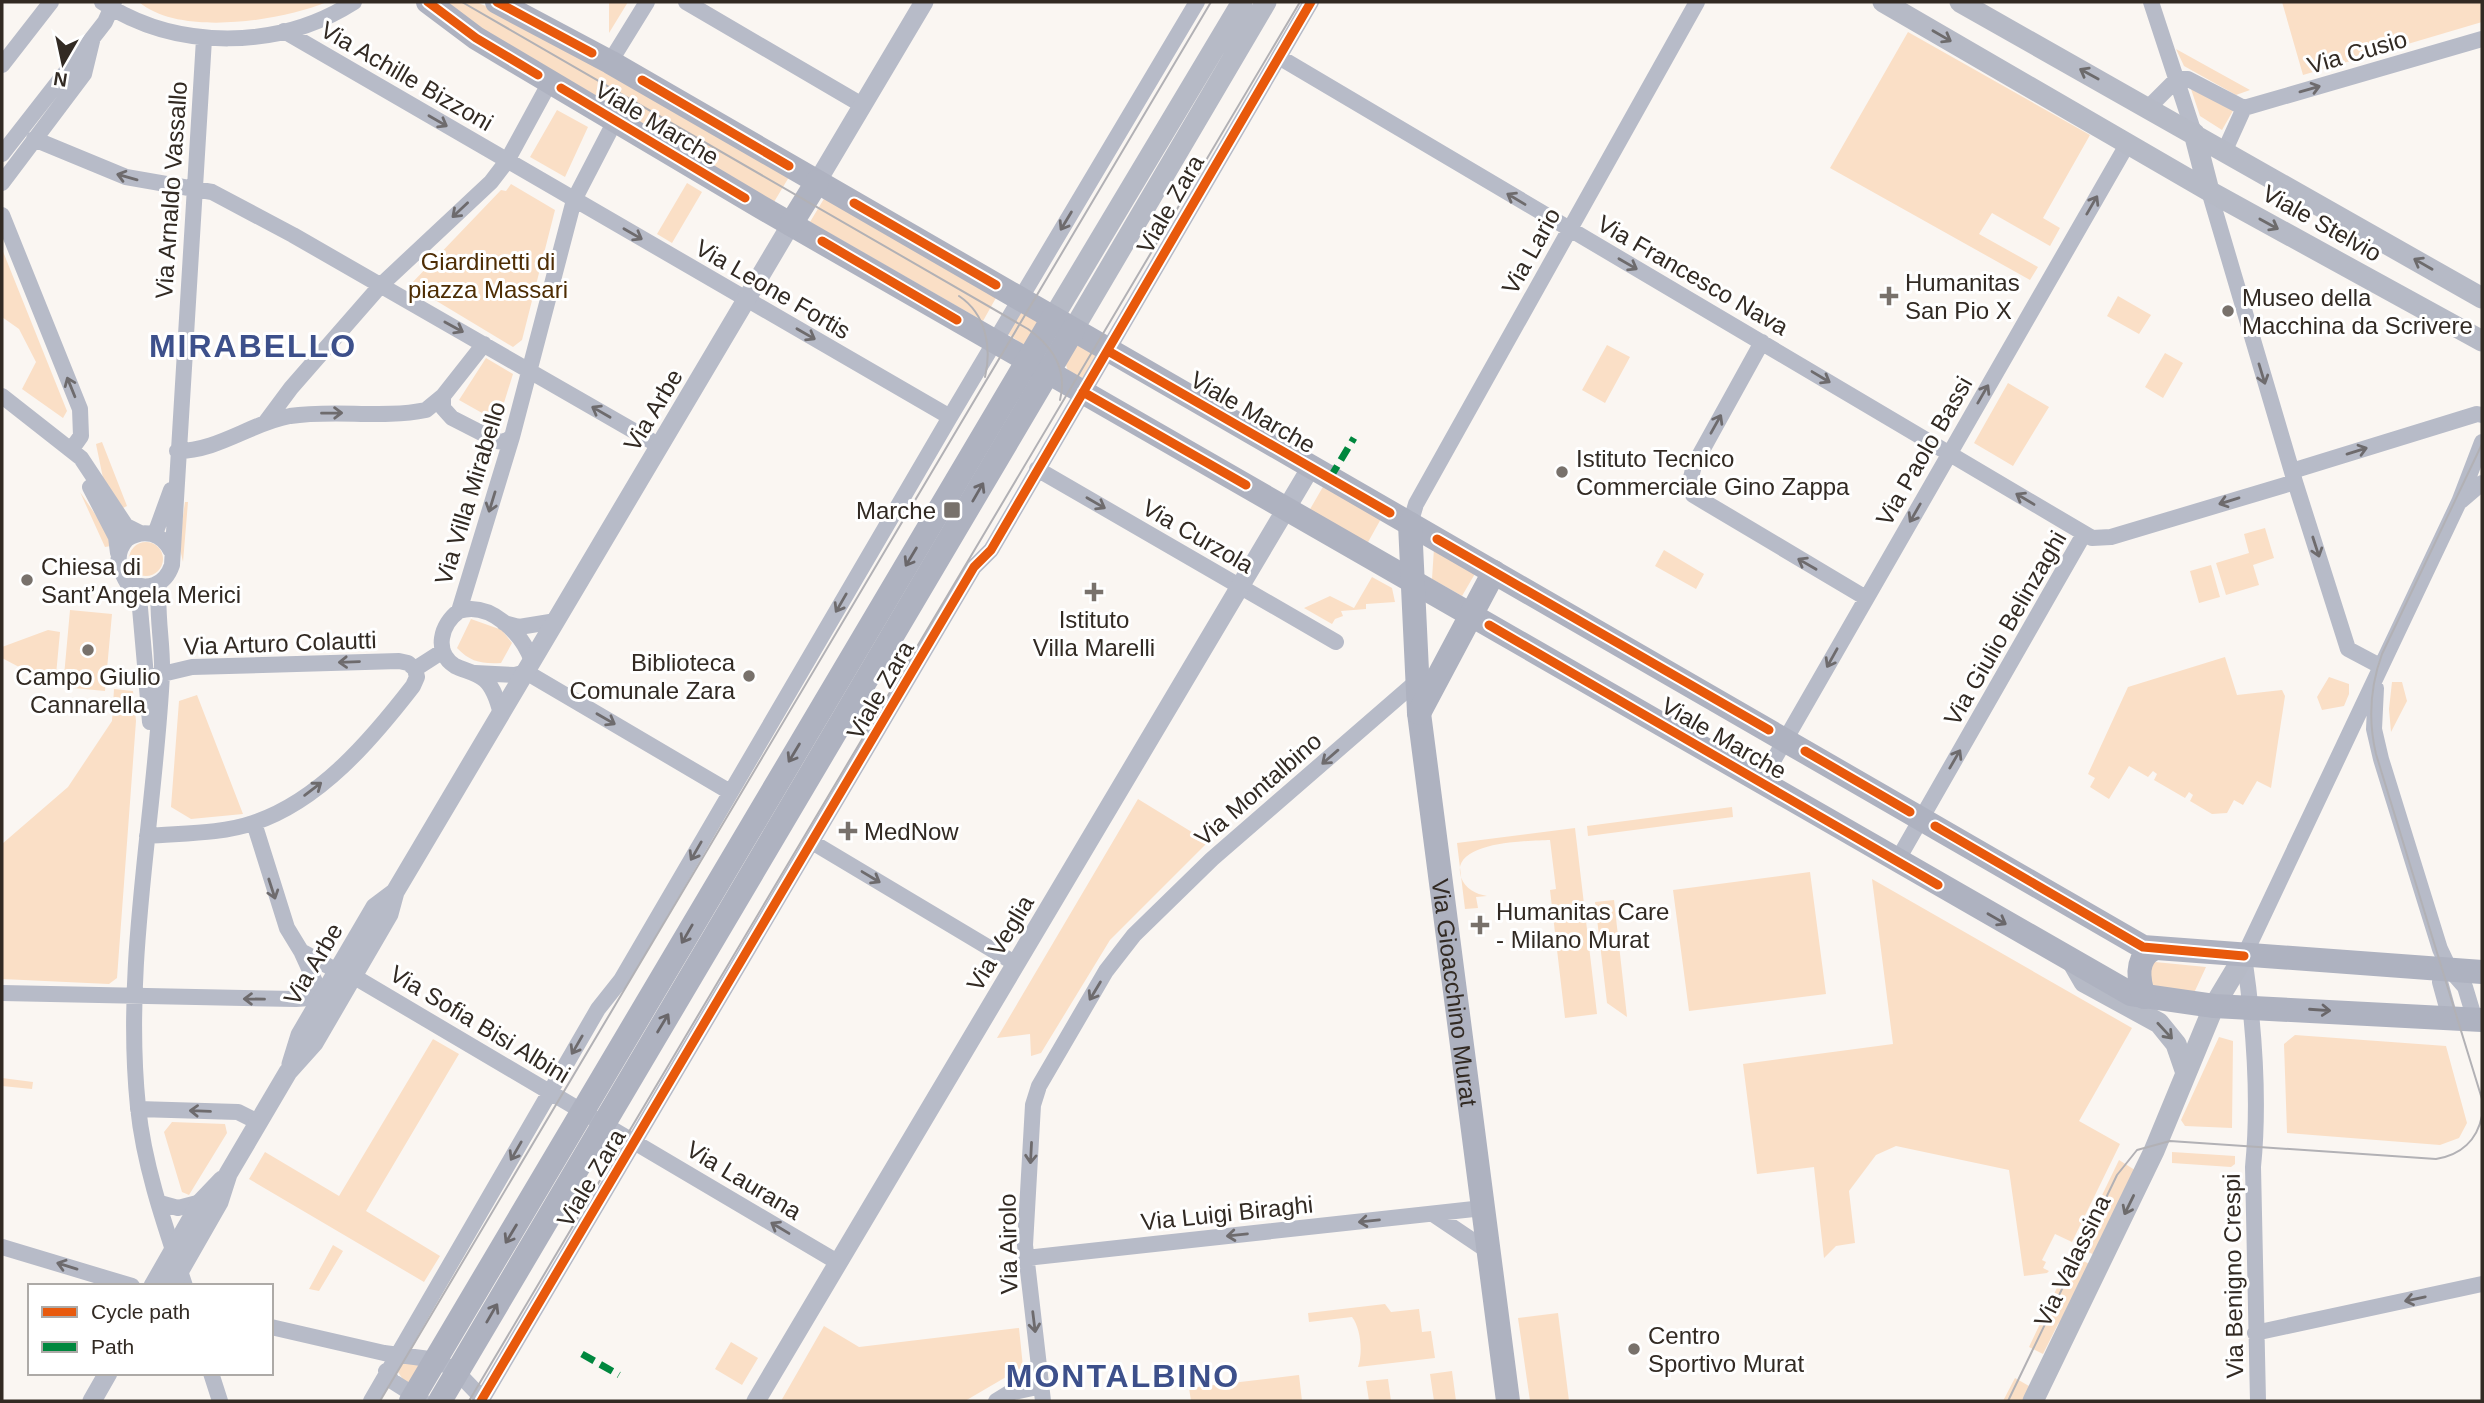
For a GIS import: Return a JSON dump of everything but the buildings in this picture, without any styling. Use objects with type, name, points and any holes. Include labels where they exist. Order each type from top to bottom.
[{"type":"main road","name":"Viale Marche","points":[[428,2],[476,38],[791,224],[2110,984],[2144,997],[2214,1006],[2449,1014],[2479,1020]]},
{"type":"main road","name":"Viale Marche","points":[[497,2],[610,62],[2126,938],[2153,949],[2244,956],[2444,963],[2482,972]]},
{"type":"main road","name":"Viale Zara","points":[[1063,324],[1242,2]]},
{"type":"main road","name":"Viale Zara","points":[[417,1399],[447,1366],[1063,324],[1266,2]]},
{"type":"main road","points":[[1883,2],[2128,143]]},
{"type":"main road","points":[[1960,2],[2148,108]]},
{"type":"main road","name":"Viale Stelvio","points":[[2148,108],[2482,298]]},
{"type":"main road","points":[[2193,133],[2209,191]]},
{"type":"main road","name":"Viale Stelvio","points":[[2128,143],[2209,191],[2482,341]]},
{"type":"main road","points":[[2209,191],[2225,150]]},
{"type":"main road","points":[[791,224],[817,182]]},
{"type":"main road","points":[[1410,524],[1412,581]]},
{"type":"main road","points":[[1419,713],[1494,572]]},
{"type":"main road","name":"Via Gioacchino Murat","points":[[1412,581],[1419,713],[1508,1401]]},
{"type":"main road","points":[[2110,984],[2125,971],[2128,949],[2126,938]]},
{"type":"main road","points":[[2144,997],[2139,983],[2139,969],[2146,953],[2153,949]]},
{"type":"main road","name":"Via Valassina","points":[[2033,1401],[2157,1143],[2214,1006],[2244,956]]},
{"type":"main road","points":[[2073,963],[2084,982],[2159,1023],[2176,1044],[2186,1073]]},
{"type":"main road","name":"Viale Zara","points":[[440,1401],[447,1366]]},
{"type":"street","points":[[2,65],[51,2]]},
{"type":"street","points":[[2,155],[94,34],[109,4],[159,30],[204,39],[233,39],[284,31],[330,17],[354,2]]},
{"type":"street","points":[[610,62],[647,2]]},
{"type":"street","points":[[686,2],[862,105]]},
{"type":"street","points":[[817,182],[924,2]]},
{"type":"street","name":"Viale Zara","points":[[447,1366],[482,1400],[564,1257],[583,1233],[631,1140],[812,842],[974,567],[991,550],[1311,2]]},
{"type":"street","name":"Via Lario","points":[[1410,524],[1416,504],[1697,2]]},
{"type":"street","points":[[2151,2],[2193,133]]},
{"type":"street","points":[[371,1401],[598,1009],[621,980],[1192,4]]},
{"type":"street","name":"Via Achille Bizzoni","points":[[284,31],[574,200]]},
{"type":"street","points":[[2,183],[84,74],[94,34]]},
{"type":"street","name":"Via Arnaldo Vassallo","points":[[153,760],[162,672],[159,584],[170,572],[177,517],[177,451],[204,39]]},
{"type":"street","name":"Via Cusio","points":[[2244,108],[2482,39]]},
{"type":"street","name":"Via Francesco Nava","points":[[1279,57],[2084,534]]},
{"type":"street","points":[[2148,108],[2177,79],[2188,79],[2244,108],[2225,150]]},
{"type":"street","points":[[265,423],[291,388],[381,285],[491,182],[507,161],[550,82]]},
{"type":"street","name":"Via Villa Mirabello","points":[[443,651],[442,632],[446,623],[458,611],[512,437],[574,200],[615,121]]},
{"type":"street","points":[[34,139],[126,177],[212,192],[381,285],[660,446]]},
{"type":"street","name":"Via Paolo Bassi","points":[[1761,782],[2128,143]]},
{"type":"street","points":[[2209,191],[2293,476],[2348,649],[2383,659]]},
{"type":"street","name":"Via Leone Fortis","points":[[574,200],[950,417]]},
{"type":"street","points":[[2,215],[80,409],[81,436],[71,450]]},
{"type":"street","name":"Via Arbe","points":[[179,1281],[219,1202],[228,1174],[288,1072],[314,1043],[375,907],[395,892],[791,224]]},
{"type":"street","points":[[1762,342],[1694,465],[1689,486],[1699,501],[1866,598]]},
{"type":"street","points":[[177,451],[195,451],[265,423],[312,413],[419,411],[431,407],[443,396],[484,344]]},
{"type":"street","points":[[2,396],[88,466],[126,526],[148,533],[171,551]]},
{"type":"street","points":[[443,396],[443,408],[452,418],[497,441],[504,442],[512,437]]},
{"type":"street","name":"Via Giulio Belinzaghi","points":[[1897,860],[2084,534],[2092,538],[2111,537],[2477,414],[2482,415]]},
{"type":"street","points":[[2244,956],[2459,502],[2482,442]]},
{"type":"street","points":[[71,450],[116,537],[119,570],[140,608],[153,760],[136,997],[138,1110],[179,1281]]},
{"type":"street","name":"Viale Marche","points":[[1286,509],[1311,467]]},
{"type":"street","name":"Via Curzola","points":[[1037,469],[1336,642]]},
{"type":"street","name":"Via Arnaldo Vassallo","points":[[118,553],[127,539],[148,533],[177,471]]},
{"type":"street","points":[[2459,502],[2482,484]]},
{"type":"street","name":"Via Veglia","points":[[757,1401],[1286,509]]},
{"type":"street","points":[[127,581],[143,587],[159,584]]},
{"type":"street","points":[[458,611],[478,608],[503,622],[519,627],[556,621]]},
{"type":"street","points":[[503,622],[527,646],[529,666]]},
{"type":"street","points":[[147,836],[254,823],[298,800],[339,768],[372,737],[414,686],[417,677],[415,669],[443,651],[453,665],[475,673],[515,675],[529,666]]},
{"type":"street","points":[[2383,659],[2374,699],[2374,729],[2381,759],[2444,963],[2465,987],[2479,1020]]},
{"type":"street","name":"Via Arturo Colautti","points":[[146,680],[162,672],[192,667],[399,661],[408,663],[415,669]]},
{"type":"street","points":[[529,666],[730,792]]},
{"type":"street","points":[[475,673],[488,683],[500,714]]},
{"type":"street","name":"Via Montalbino","points":[[1039,1086],[1109,967],[1134,935],[1212,859],[1416,682]]},
{"type":"street","points":[[2,993],[136,997],[322,997],[276,901],[254,823]]},
{"type":"street","points":[[812,842],[1016,964]]},
{"type":"street","name":"Via Sofia Bisi Albini","points":[[301,951],[345,973],[593,1117]]},
{"type":"street","name":"Via Benigno Crespi","points":[[2244,956],[2252,1007],[2258,1401]]},
{"type":"street","points":[[2444,963],[2440,982],[2449,1014]]},
{"type":"street","name":"Via Arbe","points":[[288,1072],[300,1035],[322,997],[345,973]]},
{"type":"street","name":"Via Airolo","points":[[1039,1086],[1033,1105],[1026,1258],[1042,1394]]},
{"type":"street","points":[[138,1110],[238,1112],[258,1122]]},
{"type":"street","name":"Viale Zara","points":[[593,1117],[631,1140]]},
{"type":"street","name":"Via Laurana","points":[[631,1140],[839,1263]]},
{"type":"street","name":"Via Arbe","points":[[154,1284],[201,1202],[228,1174]]},
{"type":"street","points":[[160,1203],[178,1208],[201,1202]]},
{"type":"street","name":"Via Luigi Biraghi","points":[[1026,1258],[1483,1208]]},
{"type":"street","points":[[1433,1214],[1488,1251]]},
{"type":"street","points":[[2,1247],[125,1284]]},
{"type":"street","points":[[2255,1333],[2482,1284]]},
{"type":"street","points":[[273,1327],[447,1366]]},
{"type":"street","name":"Viale Zara","points":[[386,1371],[392,1381],[417,1399]]},
{"type":"street","points":[[92,1401],[107,1375]]},
{"type":"street","points":[[212,1375],[219,1401]]},
{"type":"street","points":[[996,1401],[1009,1394],[1042,1394]]},
{"type":"green space","points":[[139,2],[327,2],[258,20],[204,22],[157,13]]},
{"type":"green space","points":[[442,2],[476,2],[505,14],[789,177],[774,202],[508,49]]},
{"type":"green space","points":[[609,2],[628,2],[609,33]]},
{"type":"green space","points":[[2282,2],[2482,2],[2482,22],[2303,75]]},
{"type":"green space","points":[[1908,32],[2090,135],[2043,218],[2060,228],[2050,246],[1992,213],[1979,234],[2038,267],[2030,280],[1830,168]]},
{"type":"green space","points":[[2176,49],[2250,90],[2236,95],[2184,66]]},
{"type":"green space","points":[[2190,86],[2234,109],[2222,130],[2200,116]]},
{"type":"green space","points":[[557,110],[588,127],[565,177],[530,157]]},
{"type":"green space","points":[[687,183],[702,192],[672,243],[657,234]]},
{"type":"green space","name":"Giardinetti di piazza Massari","points":[[511,184],[555,210],[522,340],[513,347],[410,285],[501,190],[506,191]]},
{"type":"green space","points":[[825,197],[997,296],[983,321],[810,222]]},
{"type":"green space","points":[[2,249],[67,411],[63,418],[22,389],[36,362],[19,329],[2,317]]},
{"type":"green space","points":[[2118,296],[2151,315],[2139,334],[2107,316]]},
{"type":"green space","points":[[1021,312],[1039,321],[1024,345],[1008,334]]},
{"type":"green space","points":[[1076,344],[1096,356],[1083,378],[1068,371],[1066,365]]},
{"type":"green space","points":[[1607,345],[1630,357],[1605,403],[1582,390]]},
{"type":"green space","points":[[2165,353],[2183,363],[2163,398],[2145,387]]},
{"type":"green space","points":[[486,358],[513,374],[498,422],[459,400]]},
{"type":"green space","points":[[2008,383],[2049,407],[2013,466],[1974,443]]},
{"type":"green space","points":[[102,442],[127,506],[123,508],[103,478],[96,444]]},
{"type":"green space","points":[[1324,485],[1382,517],[1367,544],[1309,511]]},
{"type":"green space","points":[[80,492],[110,536],[111,546],[105,547]]},
{"type":"green space","points":[[185,502],[188,502],[183,562],[179,544]]},
{"type":"green space","points":[[2265,528],[2274,558],[2253,565],[2259,585],[2226,595],[2216,563],[2249,553],[2244,534]]},
{"type":"green space","points":[[146,542],[158,547],[163,559],[158,571],[146,576],[134,571],[129,559],[134,547]]},
{"type":"green space","points":[[1434,548],[1476,572],[1462,596],[1432,579]]},
{"type":"green space","points":[[1664,550],[1704,574],[1696,589],[1655,566]]},
{"type":"green space","points":[[2211,565],[2220,597],[2199,603],[2190,571]]},
{"type":"green space","points":[[1372,577],[1392,588],[1395,602],[1366,604],[1366,609],[1341,611],[1343,616],[1335,619],[1332,624],[1304,608],[1330,596],[1354,608]]},
{"type":"green space","name":"Campo Giulio Cannarella","points":[[70,610],[112,614],[105,691],[63,687]]},
{"type":"green space","points":[[471,619],[502,630],[512,643],[501,663],[477,661],[457,648]]},
{"type":"green space","points":[[48,630],[60,632],[55,686],[2,658],[2,647]]},
{"type":"green space","points":[[2225,657],[2237,695],[2282,690],[2285,696],[2271,788],[2257,781],[2243,805],[2234,800],[2227,813],[2212,814],[2190,801],[2193,795],[2189,792],[2185,798],[2154,780],[2157,774],[2153,771],[2148,777],[2129,766],[2109,799],[2090,787],[2095,778],[2088,774],[2128,687]]},
{"type":"green space","points":[[2329,677],[2349,684],[2349,694],[2344,706],[2322,710],[2317,697]]},
{"type":"green space","points":[[2392,682],[2402,682],[2407,701],[2391,732],[2389,709]]},
{"type":"green space","points":[[114,689],[133,691],[136,721],[117,978],[109,984],[2,979],[2,844],[68,787],[112,721]]},
{"type":"green space","points":[[197,695],[243,814],[191,819],[171,807],[179,701]]},
{"type":"green space","points":[[1138,799],[1208,842],[1110,940],[1041,1053],[1031,1056],[1030,1034],[997,1038]]},
{"type":"green space","points":[[1732,807],[1733,817],[1588,836],[1587,826]]},
{"type":"green space","points":[[1575,828],[1597,1014],[1565,1018],[1550,890],[1556,889],[1550,840],[1493,845],[1478,850],[1467,856],[1461,865],[1461,875],[1457,843]]},
{"type":"green space","points":[[1810,872],[1826,994],[1689,1011],[1673,890]]},
{"type":"green space","points":[[1461,877],[1471,890],[1487,896],[1476,897],[1478,908],[1465,909]]},
{"type":"green space","points":[[1872,879],[2132,1028],[2079,1121],[2120,1144],[2072,1242],[2055,1234],[2042,1260],[2046,1262],[2043,1268],[2049,1271],[2047,1273],[2024,1276],[2009,1170],[1896,1146],[1876,1155],[1849,1191],[1855,1243],[1836,1246],[1824,1258],[1814,1167],[1757,1174],[1743,1064],[1893,1044]]},
{"type":"green space","points":[[1614,900],[1627,1017],[1607,1003],[1595,902]]},
{"type":"green space","points":[[2148,963],[2206,967],[2194,993],[2150,986]]},
{"type":"green space","points":[[2295,1035],[2446,1046],[2467,1123],[2459,1138],[2440,1145],[2287,1133],[2284,1044]]},
{"type":"green space","points":[[2219,1037],[2233,1041],[2232,1128],[2185,1126],[2181,1120]]},
{"type":"green space","points":[[433,1039],[459,1054],[366,1211],[440,1256],[424,1282],[249,1179],[265,1152],[339,1196]]},
{"type":"green space","points":[[2,1078],[33,1082],[32,1089],[2,1086]]},
{"type":"green space","points":[[172,1122],[225,1124],[227,1133],[189,1195],[182,1192],[164,1132]]},
{"type":"green space","points":[[2172,1152],[2235,1156],[2235,1164],[2231,1167],[2172,1163]]},
{"type":"green space","points":[[2119,1160],[2138,1172],[2097,1256],[2077,1247]]},
{"type":"green space","points":[[333,1245],[343,1251],[319,1291],[309,1289]]},
{"type":"green space","points":[[2072,1256],[2092,1265],[2068,1315],[2058,1324],[2043,1354],[2029,1347]]},
{"type":"green space","points":[[1385,1304],[1391,1312],[1419,1309],[1422,1332],[1431,1331],[1435,1358],[1358,1367],[1360,1341],[1352,1317],[1309,1322],[1308,1313]]},
{"type":"green space","points":[[1558,1313],[1569,1401],[1530,1401],[1518,1318]]},
{"type":"green space","points":[[824,1326],[859,1347],[1019,1328],[1023,1367],[965,1401],[781,1401]]},
{"type":"green space","points":[[731,1342],[758,1358],[742,1385],[715,1369]]},
{"type":"green space","points":[[420,1361],[412,1382],[406,1384],[396,1369],[398,1363]]},
{"type":"green space","points":[[1452,1371],[1456,1401],[1434,1401],[1430,1374]]},
{"type":"green space","points":[[1299,1375],[1302,1401],[1191,1401],[1189,1388]]},
{"type":"green space","points":[[2015,1378],[2029,1386],[2027,1401],[2003,1401]]},
{"type":"green space","points":[[1388,1379],[1391,1401],[1369,1401],[1366,1381]]},
{"type":"tram line","points":[[462,2],[1028,329],[1044,343],[1056,359],[1062,378],[1060,400]]},
{"type":"tram line","points":[[380,1401],[1211,2]]},
{"type":"tram line","points":[[469,1401],[1300,2]]},
{"type":"tram line","points":[[959,296],[975,312],[985,332],[988,354],[985,377]]},
{"type":"tram line","points":[[2482,444],[2382,654],[2375,679],[2371,716],[2376,754],[2482,1099]]},
{"type":"tram line","points":[[2008,1401],[2117,1175],[2137,1150],[2170,1141],[2436,1159],[2453,1154],[2466,1145],[2480,1125],[2482,1116]]},
{"type":"marked path","points":[[1330,478],[1354,438]]},
{"type":"marked path","points":[[582,1354],[619,1375]]},
{"type":"cycle path","points":[[428,2],[476,38],[538,75]]},
{"type":"cycle path","points":[[497,2],[592,53]]},
{"type":"cycle path","points":[[481,1401],[974,567],[991,550],[1311,2]]},
{"type":"cycle path","points":[[642,80],[789,166]]},
{"type":"cycle path","points":[[561,88],[745,198]]},
{"type":"cycle path","points":[[854,203],[996,285]]},
{"type":"cycle path","points":[[822,241],[957,320]]},
{"type":"cycle path","points":[[1108,351],[1390,513]]},
{"type":"cycle path","points":[[1083,392],[1246,485]]},
{"type":"cycle path","points":[[1437,539],[1769,730]]},
{"type":"cycle path","points":[[1489,625],[1938,885]]},
{"type":"cycle path","points":[[1805,751],[1910,812]]},
{"type":"cycle path","points":[[1935,826],[2143,947],[2244,956]]},
{"type":"place","name":"Humanitas San Pio X","points":[[1889,296]]},
{"type":"place","name":"Museo della Macchina da Scrivere","points":[[2228,311]]},
{"type":"place","name":"Istituto Tecnico Commerciale Gino Zappa","points":[[1562,472]]},
{"type":"place","name":"Marche","points":[[952,510]]},
{"type":"place","name":"Chiesa di Sant’Angela Merici","points":[[27,580]]},
{"type":"place","name":"Istituto Villa Marelli","points":[[1094,592]]},
{"type":"place","name":"Campo Giulio Cannarella","points":[[88,650]]},
{"type":"place","name":"Biblioteca Comunale Zara","points":[[749,676]]},
{"type":"place","name":"MedNow","points":[[848,831]]},
{"type":"place","name":"Humanitas Care - Milano Murat","points":[[1480,925]]},
{"type":"place","name":"Centro Sportivo Murat","points":[[1634,1349]]},
{"type":"district","name":"MIRABELLO","points":[[253,346]]},
{"type":"district","name":"MONTALBINO","points":[[1123,1376]]}]
